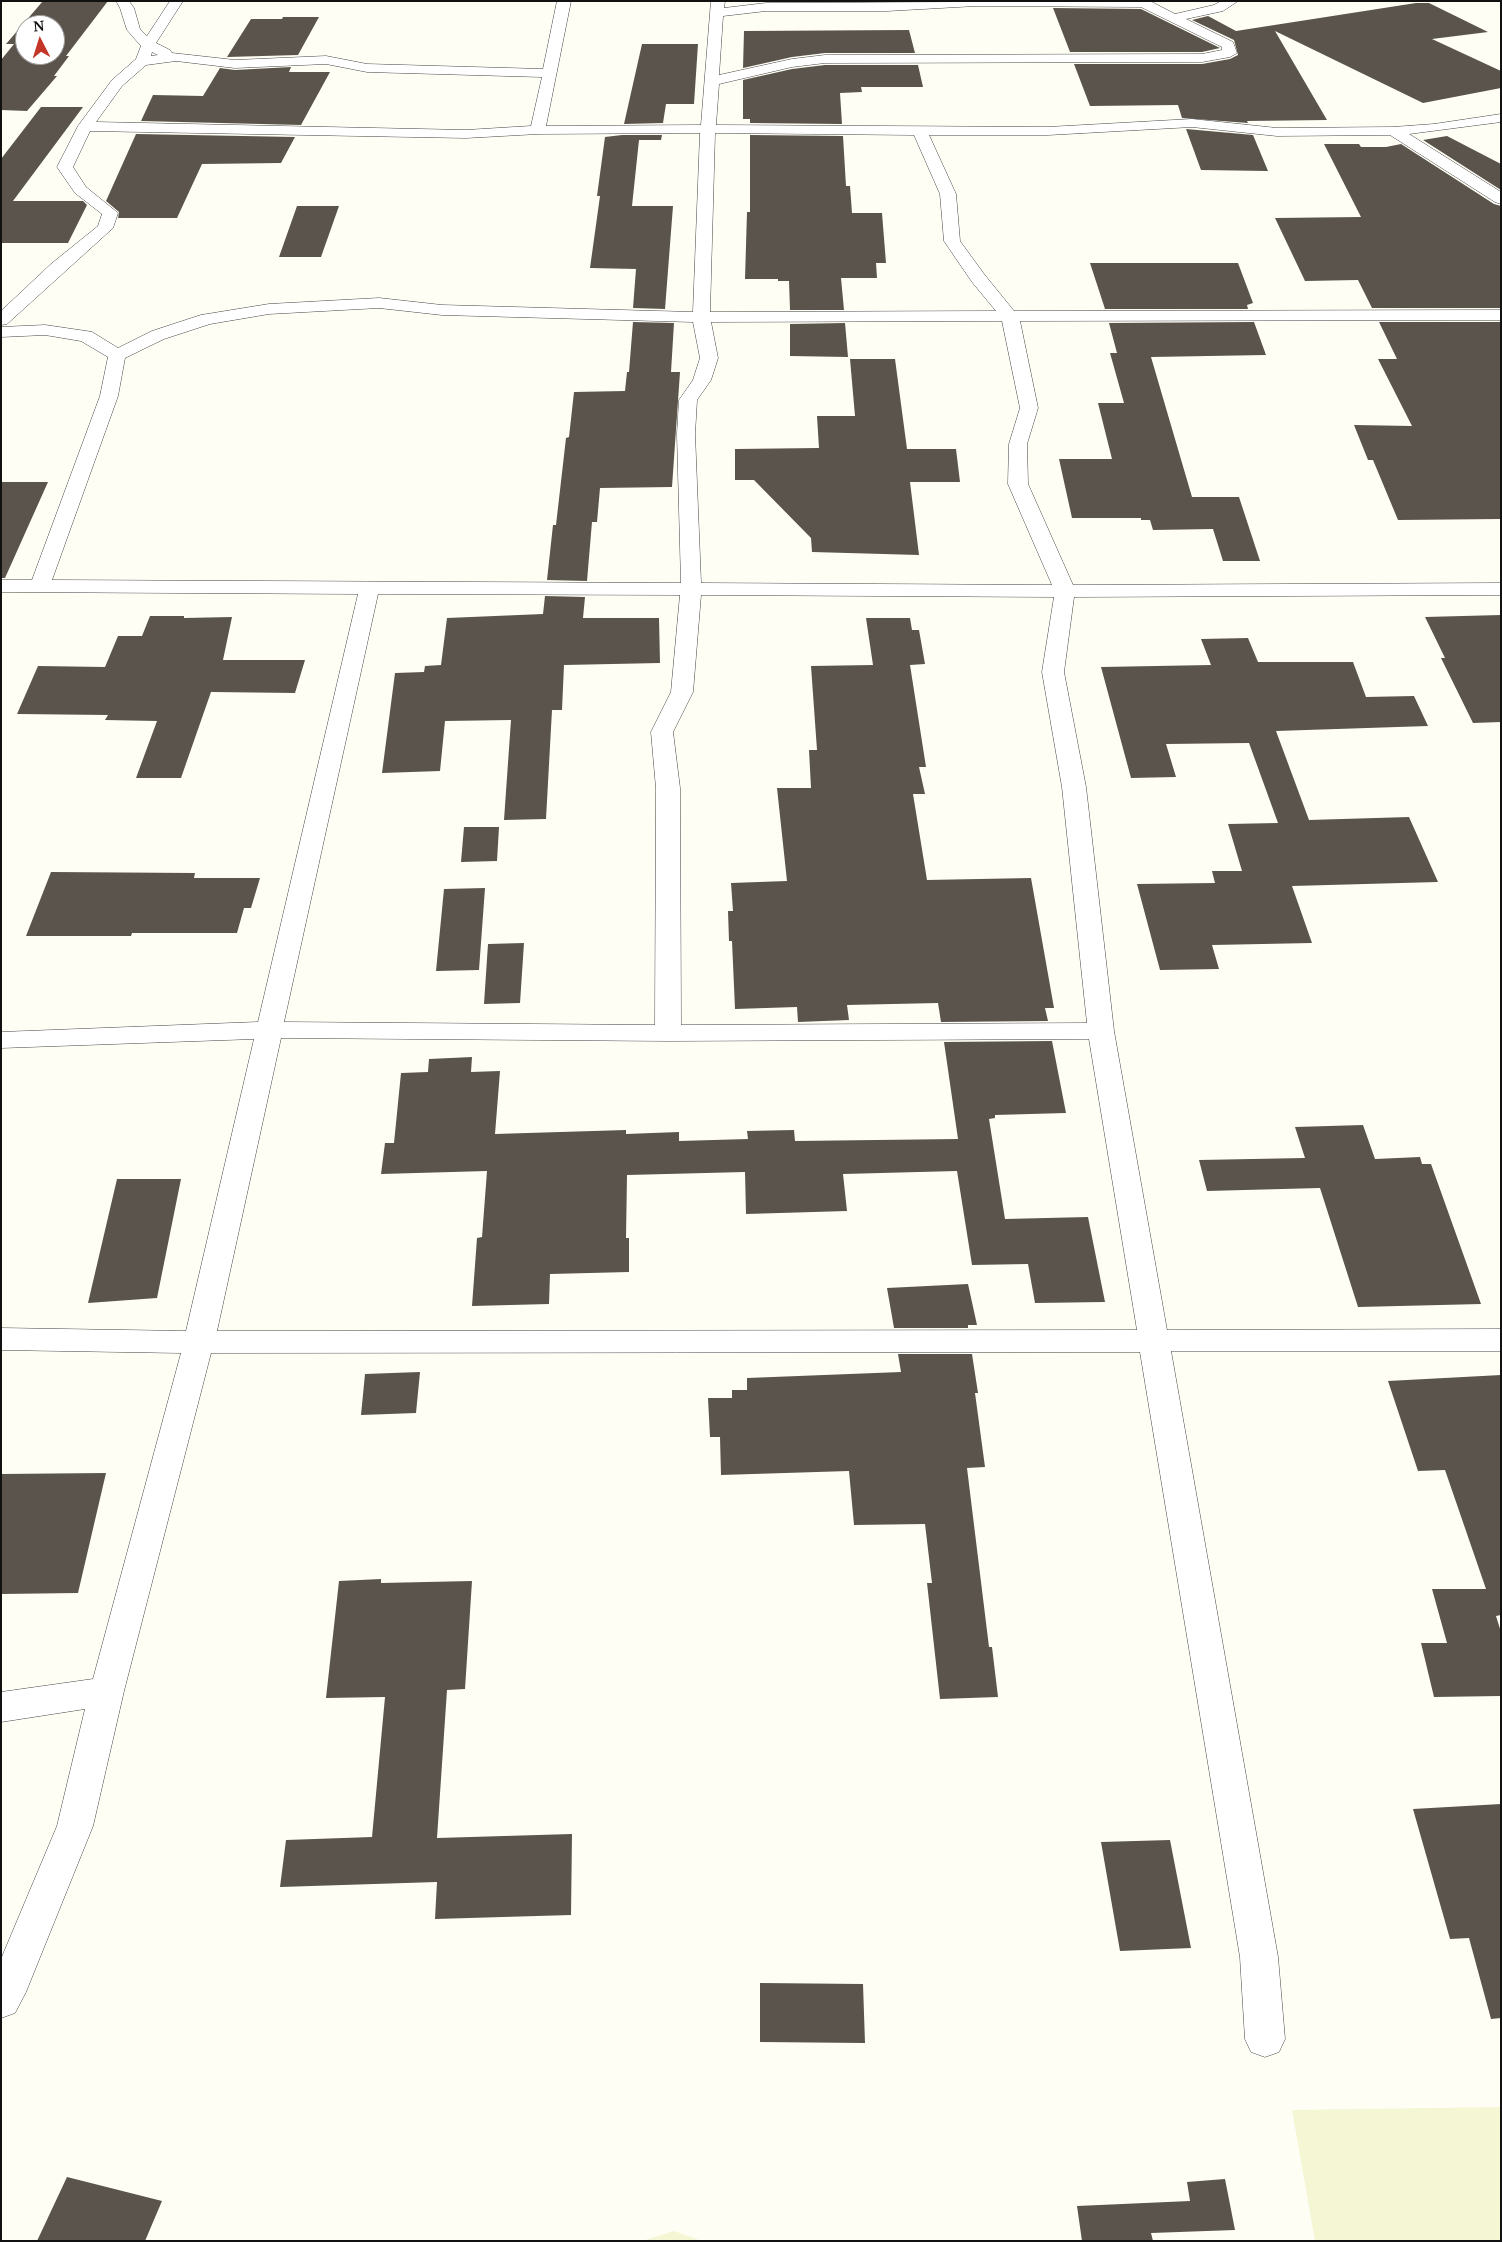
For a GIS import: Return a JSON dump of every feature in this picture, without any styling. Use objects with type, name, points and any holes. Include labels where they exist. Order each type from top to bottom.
[{"type":"street","points":[[122,1],[127,8],[134,30],[148,45],[176,57]]},
{"type":"street","points":[[1,320],[57,268],[105,228],[110,213],[80,190],[64,167],[84,126],[117,83],[142,61],[148,45],[177,1]]},
{"type":"street","points":[[538,130],[564,1]]},
{"type":"street","points":[[1174,18],[1218,8],[1232,1]]},
{"type":"street","points":[[668,1033],[668,788],[662,732],[682,692],[691,589],[686,434],[688,400],[702,380],[709,358],[701,317],[708,129],[711,81],[717,7],[887,7],[976,2],[1142,2],[1228,45],[1230,53],[1202,58],[825,59],[711,81]]},
{"type":"street","points":[[142,61],[176,57],[235,64],[326,60],[367,68],[550,73]]},
{"type":"street","points":[[84,126],[466,134],[538,130],[708,129],[1048,131],[1192,123],[1277,132],[1393,131],[1501,118]]},
{"type":"street","points":[[1476,122],[1501,136]]},
{"type":"street","points":[[919,130],[948,194],[952,241],[978,278],[1010,316],[1029,408],[1018,444],[1018,484],[1065,591],[1053,672],[1074,787],[1101,1031],[1259,1957],[1265,2039]]},
{"type":"street","points":[[1393,131],[1501,199]]},
{"type":"street","points":[[117,355],[158,335],[207,319],[269,309],[379,303],[442,310],[701,317],[1501,316]]},
{"type":"street","points":[[1,332],[45,330],[86,336],[117,355]]},
{"type":"street","points":[[40,586],[109,396],[117,355]]},
{"type":"street","points":[[1,586],[1065,591],[1501,589]]},
{"type":"street","points":[[1,2000],[12,1979],[75,1826],[107,1691],[199,1342],[369,589]]},
{"type":"street","points":[[1,1040],[270,1030],[668,1033],[1101,1031]]},
{"type":"street","points":[[1,1339],[199,1342],[1501,1340]]},
{"type":"street","points":[[1,1707],[107,1691]]},
{"type":"green space","points":[[1501,2107],[1501,2241],[1315,2241],[1292,2110]]},
{"type":"green space","points":[[674,2231],[702,2241],[642,2241]]},
{"type":"building","points":[[43,1],[108,1],[66,56],[69,56],[65,61],[65,15],[31,15]]},
{"type":"building","points":[[1416,3],[1429,3],[1488,32],[1432,39],[1501,71],[1501,88],[1423,103],[1275,31],[1327,120],[1247,121],[1248,123],[1182,118],[1178,105],[1090,106],[1074,64],[1202,64],[1230,59],[1238,55],[1234,40],[1192,20],[1208,16],[1236,31]]},
{"type":"building","points":[[1053,8],[1141,9],[1220,48],[1202,52],[1070,52]]},
{"type":"building","points":[[283,17],[319,17],[298,55],[227,57],[251,19],[282,19]]},
{"type":"building","points":[[909,30],[915,53],[825,53],[792,57],[743,68],[744,31]]},
{"type":"building","points":[[15,34],[15,65],[62,65],[54,76],[57,76],[27,111],[1,110],[1,60],[14,44],[6,44]]},
{"type":"building","points":[[642,44],[698,44],[694,104],[666,104],[663,123],[624,124]]},
{"type":"building","points":[[825,65],[918,65],[923,87],[861,87],[862,92],[840,93],[842,124],[750,123],[750,119],[743,119],[743,80],[792,69]]},
{"type":"building","points":[[291,67],[289,72],[330,72],[301,125],[141,121],[153,95],[203,96],[220,68],[235,70]]},
{"type":"building","points":[[41,107],[83,107],[13,201],[83,201],[87,205],[68,243],[1,243],[1,159]]},
{"type":"building","points":[[1186,129],[1253,135],[1268,171],[1201,170]]},
{"type":"building","points":[[136,134],[295,137],[281,163],[202,164],[177,218],[118,218],[119,212],[106,201]]},
{"type":"building","points":[[662,135],[661,140],[639,140],[632,206],[673,206],[665,309],[633,308],[636,269],[590,268],[600,196],[597,196],[605,137]]},
{"type":"building","points":[[750,135],[843,136],[846,186],[850,186],[852,213],[882,213],[886,263],[876,263],[877,278],[841,278],[844,310],[790,310],[789,281],[745,279],[747,212],[750,212]]},
{"type":"building","points":[[1447,136],[1501,164],[1501,190],[1423,140]]},
{"type":"building","points":[[1324,144],[1359,144],[1361,147],[1386,147],[1401,144],[1494,204],[1501,206],[1501,308],[1372,308],[1358,280],[1305,281],[1275,218],[1361,217]]},
{"type":"building","points":[[297,206],[339,206],[321,257],[279,257]]},
{"type":"building","points":[[1090,263],[1238,263],[1253,303],[1247,305],[1248,309],[1105,309]]},
{"type":"building","points":[[633,322],[674,323],[671,372],[680,372],[672,487],[600,488],[597,522],[592,522],[587,581],[547,580],[553,525],[556,525],[566,438],[569,437],[574,392],[625,391],[627,372],[629,372]]},
{"type":"building","points":[[1254,322],[1266,355],[1151,357],[1192,497],[1239,497],[1260,561],[1223,561],[1213,529],[1153,530],[1150,520],[1141,520],[1141,518],[1072,518],[1059,459],[1112,459],[1098,403],[1124,403],[1110,353],[1117,353],[1109,323]]},
{"type":"building","points":[[1379,322],[1501,322],[1501,519],[1398,520],[1373,460],[1368,460],[1354,425],[1412,426],[1378,359],[1397,359]]},
{"type":"building","points":[[845,323],[848,357],[790,356],[790,324]]},
{"type":"building","points":[[850,359],[895,359],[907,449],[956,449],[960,482],[910,482],[919,555],[812,552],[811,538],[754,480],[735,480],[735,449],[819,448],[817,416],[855,416]]},
{"type":"building","points":[[1,482],[48,482],[5,578],[1,578]]},
{"type":"building","points":[[545,596],[585,597],[583,618],[659,618],[660,663],[564,665],[562,710],[552,710],[546,819],[504,820],[511,720],[445,721],[440,771],[382,773],[395,673],[424,672],[425,666],[441,665],[447,618],[543,614]]},
{"type":"building","points":[[1501,615],[1501,722],[1473,723],[1441,658],[1445,658],[1425,617]]},
{"type":"building","points":[[150,616],[184,616],[184,618],[232,617],[223,660],[305,660],[295,693],[211,692],[181,778],[136,778],[157,721],[105,720],[108,715],[17,714],[38,666],[105,667],[118,636],[142,636]]},
{"type":"building","points":[[866,618],[910,618],[912,630],[919,630],[925,664],[910,665],[926,767],[919,767],[925,794],[913,794],[927,880],[1031,878],[1054,1008],[1045,1008],[1048,1021],[941,1022],[938,1003],[847,1005],[849,1020],[798,1022],[797,1007],[735,1009],[732,941],[729,941],[728,911],[733,911],[731,883],[787,881],[777,788],[811,788],[809,750],[817,750],[811,666],[873,665]]},
{"type":"building","points":[[1248,638],[1258,662],[1353,662],[1366,697],[1414,696],[1428,726],[1276,731],[1309,820],[1409,817],[1438,882],[1292,886],[1312,943],[1212,945],[1219,969],[1160,970],[1137,884],[1215,883],[1212,871],[1242,871],[1228,824],[1278,823],[1249,743],[1166,744],[1176,777],[1131,778],[1101,667],[1211,665],[1201,639]]},
{"type":"building","points":[[464,827],[499,827],[497,861],[461,862]]},
{"type":"building","points":[[51,872],[195,873],[194,878],[260,878],[251,908],[244,908],[237,933],[26,936]]},
{"type":"building","points":[[485,888],[479,970],[436,971],[444,889]]},
{"type":"building","points":[[524,943],[520,1003],[484,1004],[488,944]]},
{"type":"building","points":[[1052,1041],[1066,1113],[995,1115],[995,1118],[989,1119],[1005,1219],[1088,1217],[1105,1302],[1035,1303],[1028,1264],[972,1265],[957,1171],[843,1174],[847,1211],[746,1214],[745,1172],[627,1175],[626,1238],[629,1238],[629,1272],[550,1274],[549,1304],[472,1306],[477,1238],[482,1237],[487,1171],[381,1174],[385,1143],[394,1143],[401,1073],[428,1072],[429,1059],[472,1057],[471,1072],[500,1071],[495,1134],[626,1130],[626,1134],[679,1132],[679,1141],[748,1139],[747,1131],[794,1130],[795,1141],[958,1139],[944,1042]]},
{"type":"building","points":[[1363,1125],[1375,1159],[1420,1157],[1422,1164],[1431,1164],[1481,1304],[1358,1307],[1320,1188],[1207,1191],[1199,1160],[1305,1158],[1295,1127]]},
{"type":"building","points":[[117,1179],[181,1179],[157,1298],[88,1303]]},
{"type":"building","points":[[968,1284],[977,1325],[968,1325],[968,1328],[894,1328],[887,1288]]},
{"type":"building","points":[[898,1354],[972,1354],[978,1393],[975,1393],[985,1467],[967,1468],[989,1647],[992,1647],[998,1697],[940,1699],[927,1583],[932,1583],[925,1524],[854,1525],[849,1471],[721,1475],[720,1437],[710,1437],[708,1398],[732,1398],[732,1390],[747,1390],[747,1378],[901,1372]]},
{"type":"building","points":[[420,1372],[416,1413],[361,1415],[365,1374]]},
{"type":"building","points":[[1501,1375],[1501,1615],[1496,1616],[1501,1632],[1501,1696],[1434,1697],[1421,1643],[1447,1643],[1432,1589],[1486,1589],[1445,1470],[1418,1471],[1388,1381]]},
{"type":"building","points":[[106,1473],[78,1593],[1,1594],[1,1474]]},
{"type":"building","points":[[381,1579],[381,1583],[472,1581],[465,1689],[447,1690],[437,1838],[572,1834],[571,1915],[435,1919],[437,1882],[280,1887],[286,1840],[372,1837],[385,1697],[326,1698],[339,1581]]},
{"type":"building","points":[[1501,1804],[1501,2018],[1491,2019],[1469,1938],[1450,1939],[1413,1809]]},
{"type":"building","points":[[1170,1840],[1191,1948],[1120,1951],[1101,1842]]},
{"type":"building","points":[[760,1983],[863,1984],[865,2043],[760,2042]]},
{"type":"building","points":[[67,2177],[162,2201],[145,2241],[37,2241]]},
{"type":"building","points":[[1225,2179],[1235,2230],[1151,2233],[1153,2241],[1082,2241],[1077,2206],[1190,2201],[1187,2182]]}]
